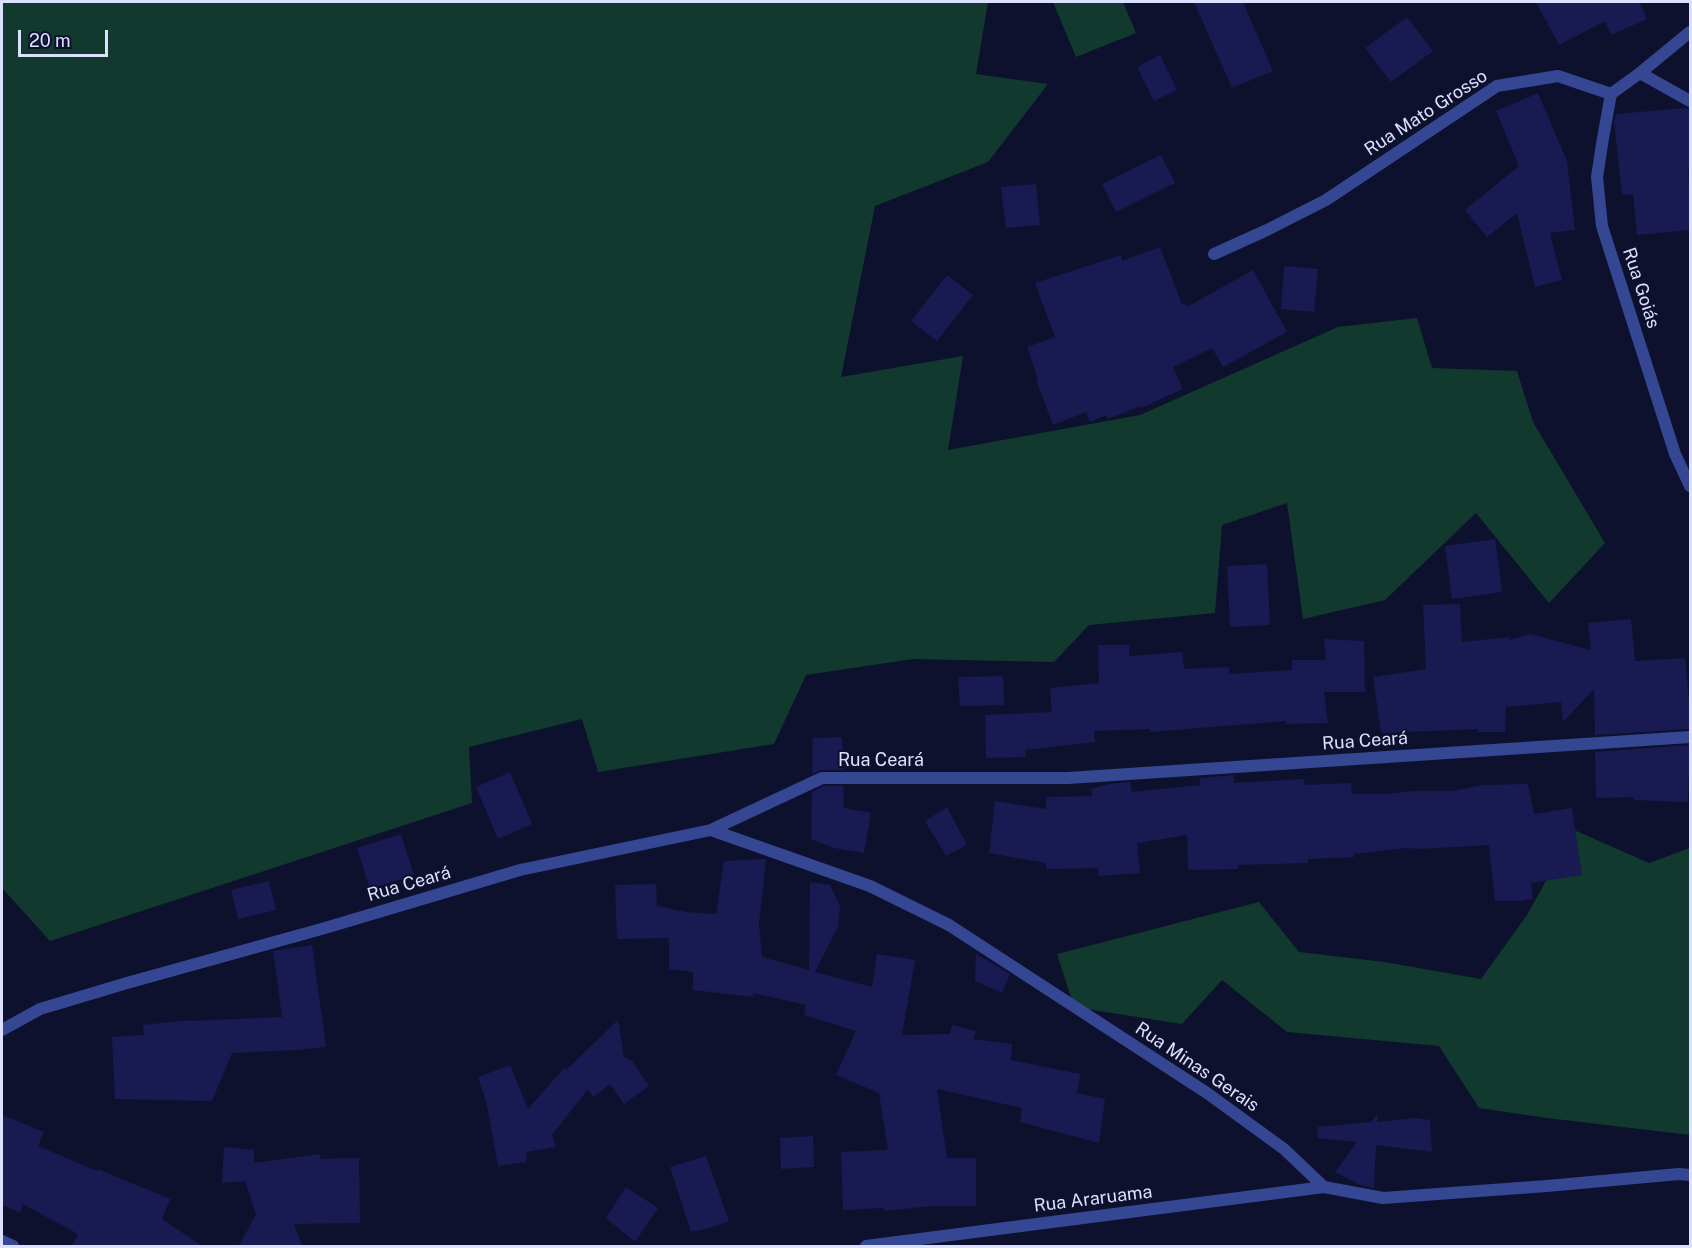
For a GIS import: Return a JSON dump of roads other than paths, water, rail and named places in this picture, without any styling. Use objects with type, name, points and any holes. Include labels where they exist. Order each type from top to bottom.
[{"type":"street","points":[[1611,94],[1690,32]]},
{"type":"street","points":[[1640,73],[1690,101]]},
{"type":"street","name":"Rua Mato Grosso","points":[[1214,254],[1326,200],[1497,86],[1558,76],[1611,94]]},
{"type":"street","name":"Rua Goiás","points":[[1611,94],[1597,177],[1602,226],[1675,454],[1690,486]]},
{"type":"street","name":"Rua Ceará","points":[[2,1029],[40,1009],[94,992],[325,928],[520,870],[711,830],[822,778],[1068,778],[1690,737]]},
{"type":"street","name":"Rua Minas Gerais","points":[[711,830],[870,886],[949,925],[1207,1093],[1284,1149],[1324,1187]]},
{"type":"street","points":[[1324,1187],[1383,1198],[1690,1174]]},
{"type":"street","name":"Rua Araruama","points":[[866,1246],[1324,1187]]},
{"type":"street","points":[[2,1240],[13,1246]]}]
